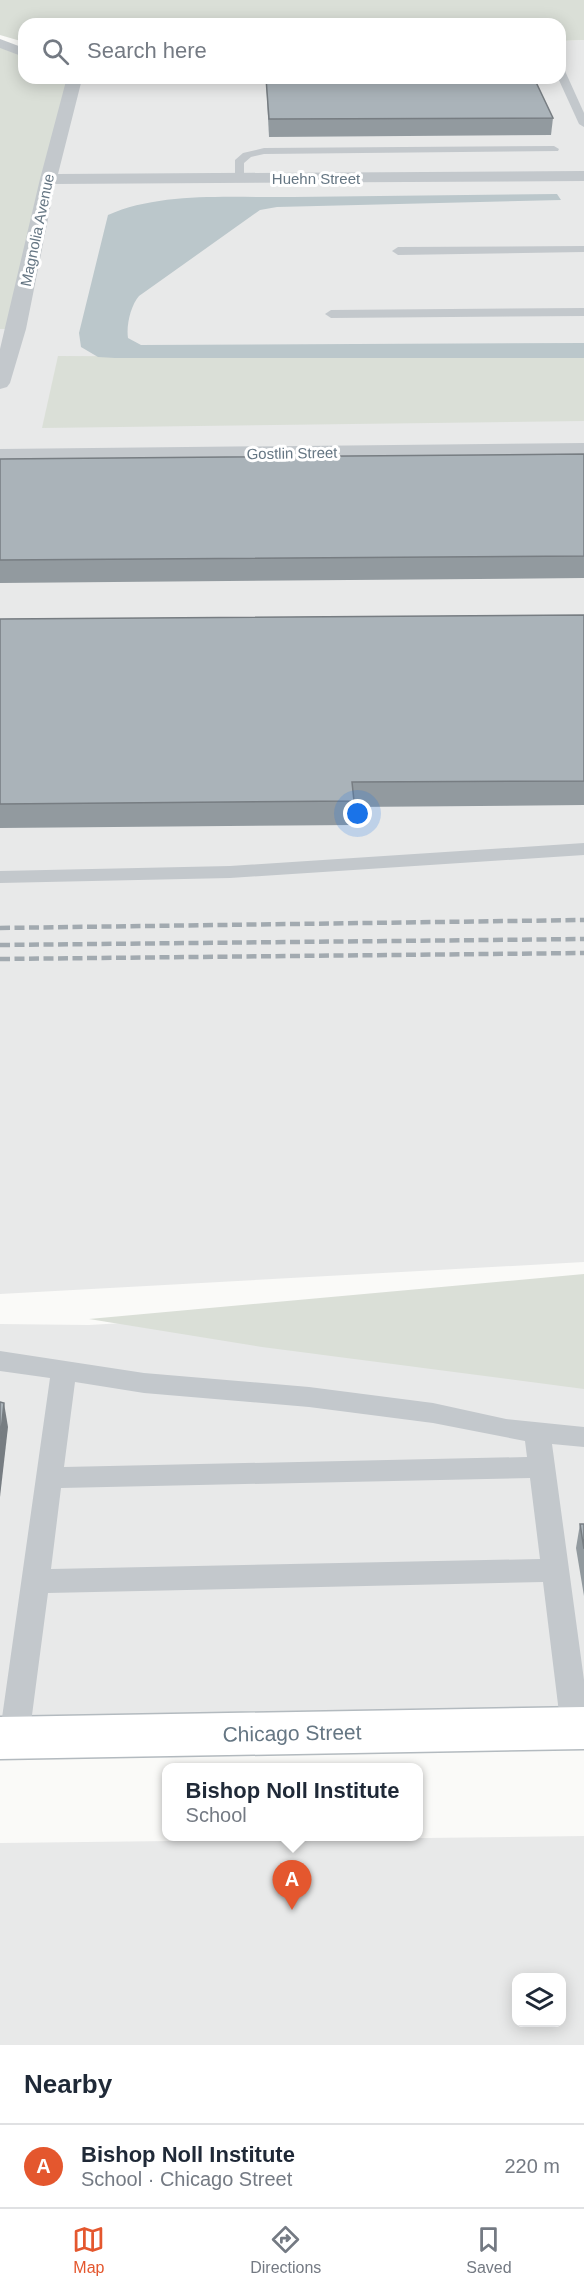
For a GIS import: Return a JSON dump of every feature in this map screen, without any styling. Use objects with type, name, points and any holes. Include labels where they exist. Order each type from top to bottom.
[{"type":"main road","name":"Chicago Street","points":[[7,1738],[580,1728]]},
{"type":"street","points":[[4,44],[18,50]]},
{"type":"street","name":"Magnolia Avenue","points":[[0,383],[16,329],[48,179],[73,84]]},
{"type":"street","name":"Huehn Street","points":[[48,179],[584,176]]},
{"type":"street","name":"Gostlin Street","points":[[0,456],[584,450]]},
{"type":"lane","points":[[566,81],[584,124]]},
{"type":"lane","points":[[240,178],[240,162],[247,155],[264,152],[554,149]]},
{"type":"lane","points":[[398,251],[584,249]]},
{"type":"lane","points":[[331,314],[584,312]]},
{"type":"lane","points":[[0,877],[230,872],[584,849]]},
{"type":"lane","points":[[0,1361],[144,1383],[309,1397],[433,1413],[506,1429],[584,1437]]},
{"type":"lane","points":[[7,1738],[35,1581],[64,1371]]},
{"type":"lane","points":[[537,1432],[580,1728]]},
{"type":"lane","points":[[49,1478],[542,1467]]},
{"type":"lane","points":[[35,1581],[556,1570]]},
{"type":"shaded area","points":[[0,0],[584,0],[584,40],[566,41],[566,18],[18,18],[18,40],[0,35]]},
{"type":"shaded area","points":[[584,40],[584,1262],[0,1294],[0,329],[15,329],[73,84],[566,84],[566,41]]},
{"type":"shaded area","points":[[0,43],[18,50],[18,84],[73,84],[16,329],[0,329]]},
{"type":"shaded area","points":[[557,194],[561,200],[277,207],[260,210],[139,296],[130,316],[128,338],[141,345],[584,343],[584,358],[115,358],[98,357],[81,347],[79,333],[108,215],[129,207],[199,197]]},
{"type":"shaded area","points":[[58,356],[584,358],[584,421],[42,428]]},
{"type":"shaded area","points":[[584,1274],[584,1389],[262,1347],[89,1319]]},
{"type":"shaded area","points":[[584,1296],[584,1728],[0,1737],[0,1324],[89,1325]]},
{"type":"shaded area","points":[[584,1836],[584,2045],[0,2045],[0,1843],[423,1841],[423,1838]]},
{"type":"building","points":[[266,84],[537,84],[553,118],[269,119]]},
{"type":"building","points":[[584,454],[584,556],[0,560],[0,459]]},
{"type":"building","points":[[584,615],[584,781],[352,782],[354,801],[0,804],[0,619]]},
{"type":"building","points":[[0,1402],[4,1403],[0,1441]]},
{"type":"building","points":[[580,1524],[584,1524],[584,1549]]},
{"type":"railway","points":[[0,928],[584,920]]},
{"type":"railway","points":[[0,945],[584,939]]},
{"type":"railway","points":[[0,959],[584,953]]},
{"type":"place","name":"Bishop Noll Institute","points":[[292,1910]]}]
